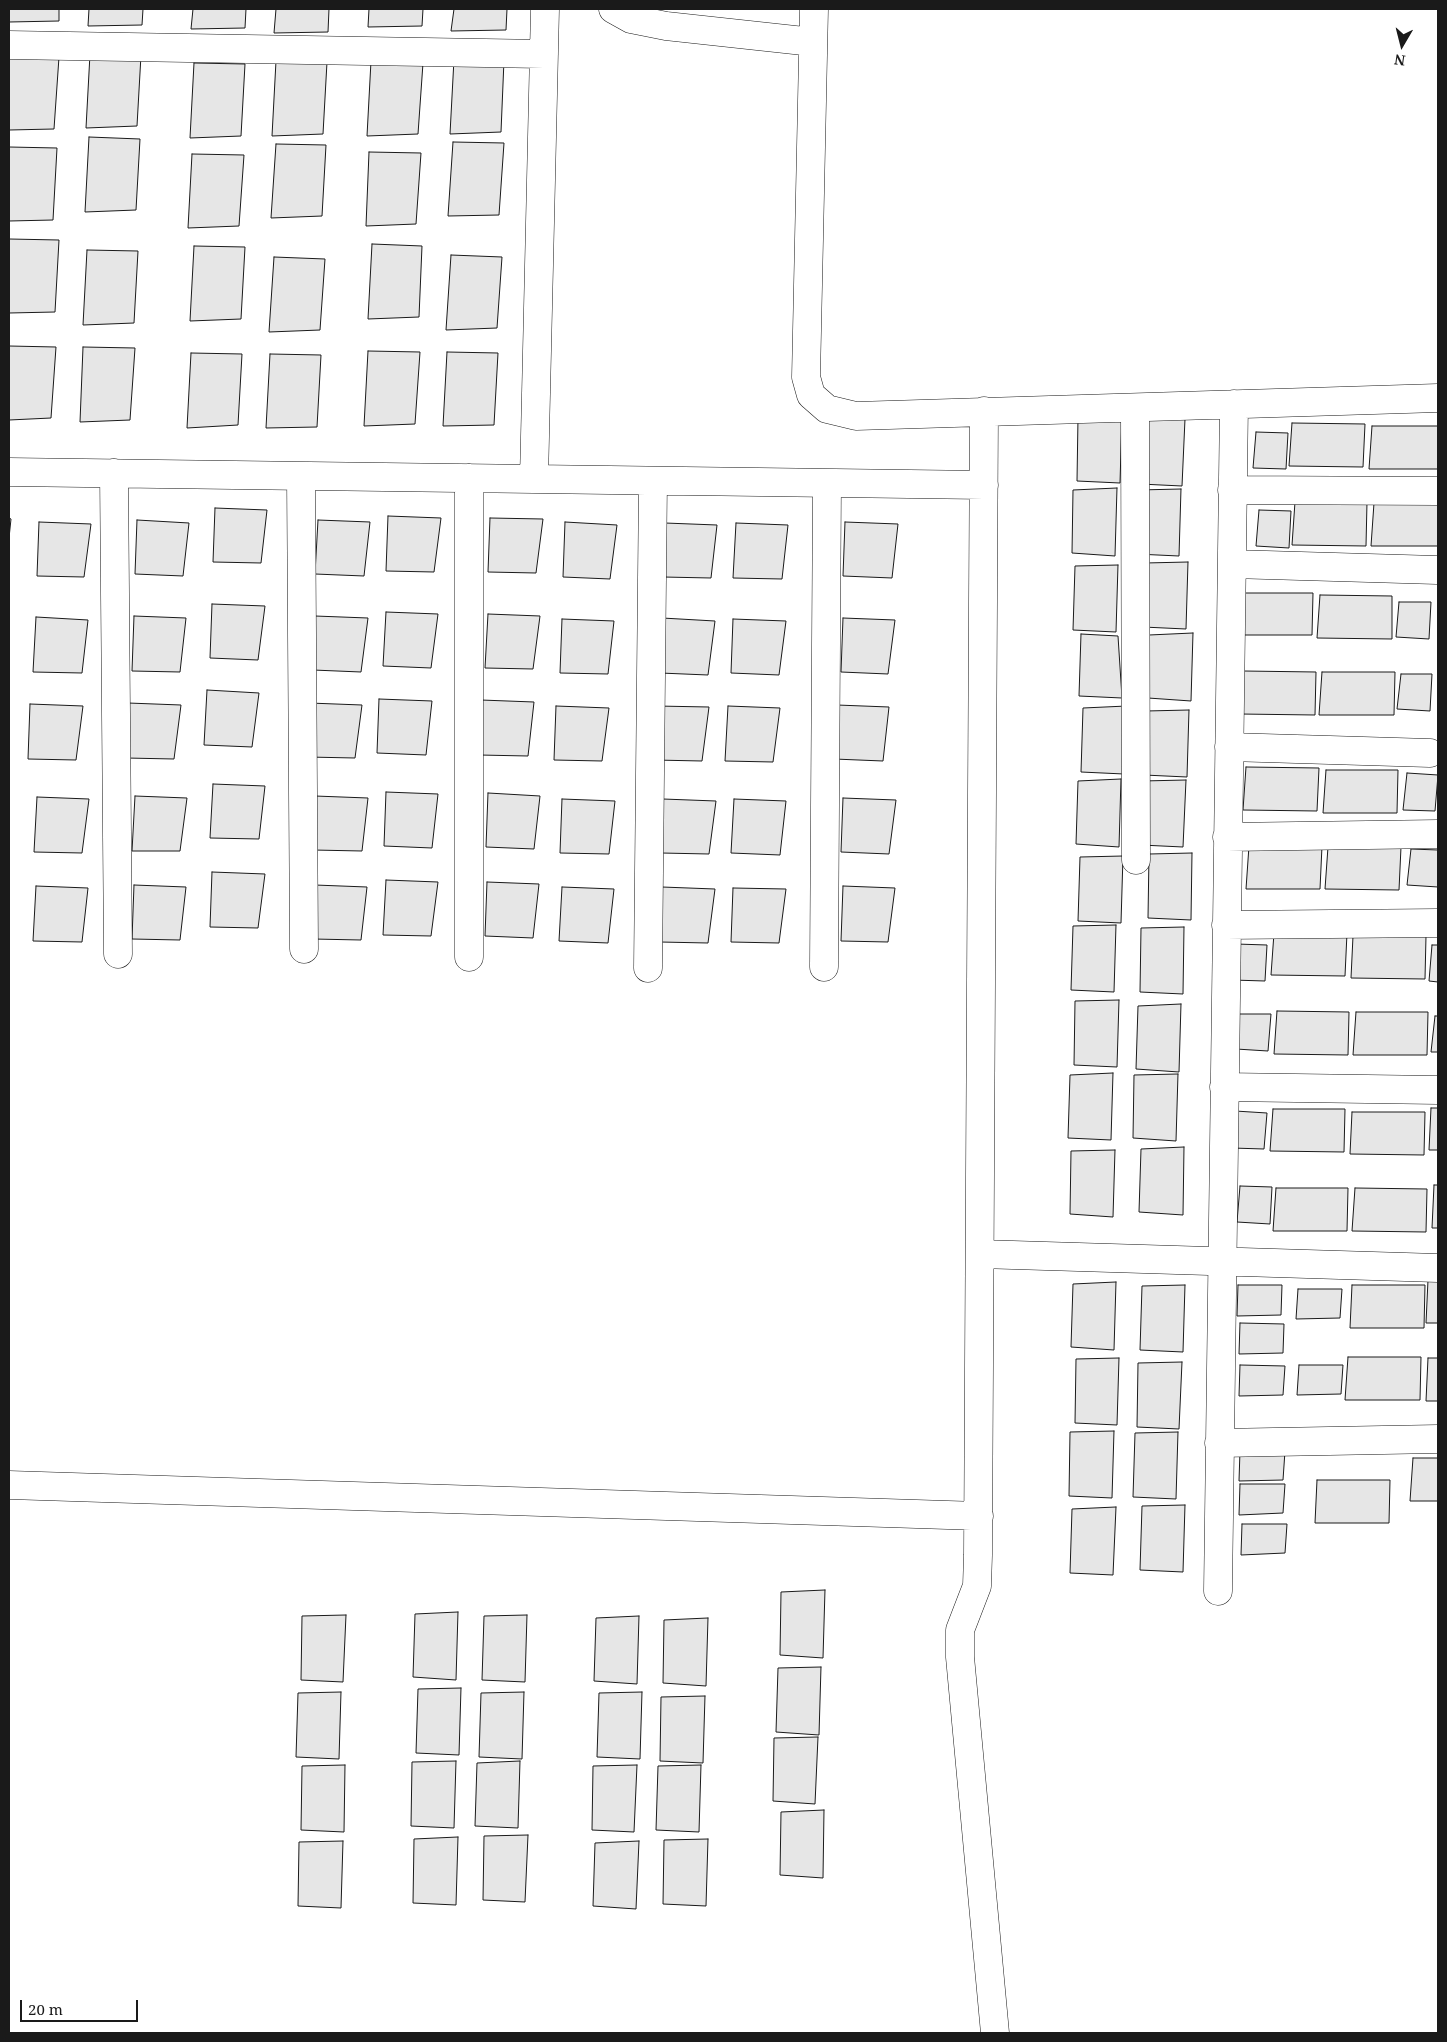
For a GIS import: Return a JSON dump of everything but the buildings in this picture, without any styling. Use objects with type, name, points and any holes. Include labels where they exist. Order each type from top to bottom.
[{"type":"street","points":[[534,479],[545,9]]},
{"type":"street","points":[[612,9],[631,19],[666,26],[813,42]]},
{"type":"street","points":[[814,9],[806,376],[811,395],[826,409],[856,416],[1438,398]]},
{"type":"street","points":[[9,45],[544,54]]},
{"type":"street","points":[[1218,1591],[1234,404]]},
{"type":"street","points":[[1135,408],[1136,860]]},
{"type":"street","points":[[984,411],[979,1516],[977,1586],[960,1630],[960,1656],[995,2033]]},
{"type":"street","points":[[9,472],[984,485]]},
{"type":"street","points":[[114,474],[118,954]]},
{"type":"street","points":[[301,476],[304,949]]},
{"type":"street","points":[[469,478],[469,957]]},
{"type":"street","points":[[648,968],[653,480]]},
{"type":"street","points":[[824,967],[827,483]]},
{"type":"street","points":[[1232,490],[1438,490]]},
{"type":"street","points":[[1232,564],[1437,570]]},
{"type":"street","points":[[1229,747],[1430,753]]},
{"type":"street","points":[[1228,836],[1438,834]]},
{"type":"street","points":[[1226,925],[1438,923]]},
{"type":"street","points":[[1224,1087],[1438,1090]]},
{"type":"street","points":[[980,1254],[1438,1268]]},
{"type":"street","points":[[1220,1443],[1438,1439]]},
{"type":"street","points":[[9,1485],[979,1516]]}]
